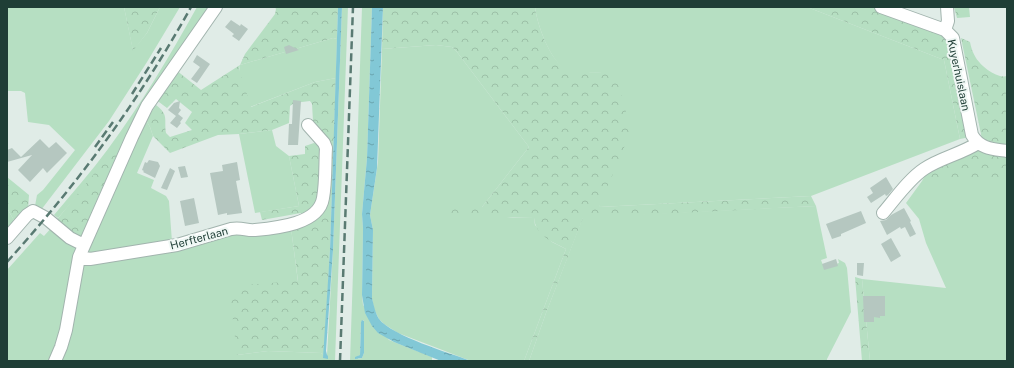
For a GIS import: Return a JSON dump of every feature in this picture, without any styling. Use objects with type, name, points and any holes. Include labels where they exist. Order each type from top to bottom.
[{"type":"street","points":[[55,361],[66,330],[79,257],[142,116],[216,7]]},
{"type":"street","points":[[881,7],[945,30]]},
{"type":"street","name":"Kuyerhuislaan","points":[[947,7],[948,21],[945,30],[953,38],[972,135],[978,144]]},
{"type":"street","name":"Herfterlaan","points":[[79,257],[90,259],[177,245],[231,229],[239,228],[255,231],[293,224],[308,219],[316,213],[323,199],[326,148],[324,143],[308,125]]},
{"type":"street","points":[[883,213],[918,173],[930,165],[978,144],[988,148],[1007,151]]},
{"type":"street","points":[[7,238],[27,215],[33,211],[46,218],[70,238],[84,245]]},
{"type":"green space","points":[[7,7],[124,7],[133,50],[147,33],[160,7],[180,7],[109,121],[41,210],[35,206],[37,195],[43,190],[75,150],[49,125],[28,122],[25,93],[21,91],[7,91]]},
{"type":"green space","points":[[124,7],[160,7],[147,33],[133,51]]},
{"type":"green space","points":[[197,7],[212,7],[129,136],[58,218],[54,215],[102,158],[144,97]]},
{"type":"green space","points":[[275,7],[338,7],[337,39],[333,38],[240,65],[245,54],[275,14]]},
{"type":"green space","points":[[342,7],[348,7],[335,361],[60,361],[83,263],[225,235],[291,228],[298,282],[237,355],[268,351],[321,353],[324,355],[323,358],[327,355],[333,250]]},
{"type":"green space","points":[[362,7],[372,7],[367,158],[362,214],[363,305],[389,340],[432,357],[432,361],[350,361]],"holes":[[[363,320],[364,353],[362,358],[358,359],[358,356],[360,355],[361,322]]]},
{"type":"green space","points":[[383,7],[535,7],[538,23],[545,42],[555,59],[561,65],[567,69],[576,71],[616,73],[631,131],[599,207],[811,196],[816,206],[583,218],[529,361],[524,361],[566,249],[541,234],[535,224],[534,218],[448,216],[448,207],[482,207],[529,147],[452,47],[436,45],[382,49]]},
{"type":"green space","points":[[535,7],[807,7],[944,60],[960,139],[811,196],[599,207],[616,73],[576,72],[567,70],[561,66],[545,42],[538,23]]},
{"type":"green space","points":[[807,7],[872,7],[928,26],[947,37],[970,137],[960,139],[944,60]]},
{"type":"green space","points":[[954,7],[969,7],[970,17],[957,18]]},
{"type":"green space","points":[[333,38],[337,39],[336,78],[315,82],[250,107],[239,72],[240,65]]},
{"type":"green space","points":[[961,38],[970,42],[976,58],[985,68],[999,76],[1007,76],[1007,146],[982,139]]},
{"type":"green space","points":[[436,45],[452,47],[457,52],[529,147],[482,207],[448,207],[513,218],[534,218],[535,225],[552,242],[566,249],[524,361],[471,361],[398,333],[379,319],[374,309],[372,298],[373,230],[370,215],[378,162],[382,49]]},
{"type":"green space","points":[[240,65],[239,69],[251,107],[315,82],[336,78],[330,250],[324,355],[321,353],[268,351],[237,355],[229,286],[298,281],[291,228],[315,218],[330,147],[313,121],[312,104],[310,101],[294,103],[290,106],[289,123],[272,130],[218,135],[170,153],[153,136],[146,120],[156,105],[163,112],[166,133],[170,137],[192,130],[185,123],[192,112],[176,99],[167,108],[155,99],[176,70],[201,90]]},
{"type":"green space","points":[[146,120],[153,136],[137,173],[154,180],[151,188],[166,196],[169,201],[172,242],[85,255]]},
{"type":"green space","points":[[272,130],[276,146],[289,156],[299,206],[255,213],[239,134]]},
{"type":"green space","points":[[129,136],[81,239],[55,222],[123,138]]},
{"type":"green space","points":[[314,143],[319,144],[323,149],[320,200],[302,217],[301,213],[262,220],[260,212],[299,206],[289,156],[305,154],[305,146]]},
{"type":"green space","points":[[981,148],[1007,155],[1007,181],[922,181],[927,172]]},
{"type":"green space","points":[[7,177],[29,195],[28,210],[16,224],[7,208]]},
{"type":"green space","points":[[922,181],[1007,181],[1007,361],[870,361],[862,279],[946,288],[926,243],[919,219],[906,203]]},
{"type":"green space","points":[[816,206],[827,258],[821,260],[824,268],[839,263],[838,259],[845,263],[847,268],[851,312],[827,361],[529,361],[583,217]]},
{"type":"green space","points":[[7,208],[16,224],[7,234]]},
{"type":"green space","points":[[53,226],[78,248],[53,361],[7,361],[7,270],[40,233],[44,236]]},
{"type":"green space","points":[[855,277],[862,279],[870,361],[862,361]]},
{"type":"water","points":[[338,7],[342,7],[333,250],[326,351],[328,359],[323,358],[330,250]]},
{"type":"water","points":[[372,7],[383,7],[377,168],[370,215],[373,230],[372,298],[376,314],[386,325],[408,338],[471,361],[441,361],[394,342],[378,333],[372,326],[365,313],[362,295],[362,214],[367,158]]},
{"type":"water","points":[[362,320],[364,321],[364,353],[362,358],[355,359],[355,357],[360,355]]},
{"type":"building","points":[[231,20],[248,29],[239,41],[232,36],[234,34],[225,27]]},
{"type":"building","points":[[289,45],[299,50],[286,54],[284,47]]},
{"type":"building","points":[[197,55],[210,64],[197,83],[191,79],[200,67],[193,62]]},
{"type":"building","points":[[293,100],[301,101],[298,145],[288,145],[289,124],[292,124]]},
{"type":"building","points":[[180,101],[179,108],[181,110],[178,114],[183,118],[177,128],[170,123],[176,116],[168,110],[174,103]]},
{"type":"building","points":[[40,139],[49,148],[56,142],[67,153],[47,173],[43,168],[30,182],[18,170],[32,155],[7,162],[7,150],[12,148],[21,157]]},
{"type":"building","points":[[149,160],[158,162],[160,166],[155,178],[142,170],[145,162],[147,163]]},
{"type":"building","points":[[237,162],[240,180],[236,181],[242,213],[227,215],[227,213],[218,215],[210,173],[223,171],[222,165]]},
{"type":"building","points":[[185,166],[188,177],[181,178],[178,167]]},
{"type":"building","points":[[170,168],[175,171],[167,190],[161,188]]},
{"type":"building","points":[[886,177],[893,189],[888,195],[886,196],[885,194],[871,203],[867,197],[873,193],[870,188]]},
{"type":"building","points":[[194,198],[199,223],[185,226],[180,201]]},
{"type":"building","points":[[904,208],[916,234],[910,237],[905,227],[901,229],[900,227],[887,235],[880,221],[886,220],[891,215]]},
{"type":"building","points":[[861,211],[866,223],[832,239],[826,224]]},
{"type":"building","points":[[891,238],[901,256],[891,262],[881,244]]},
{"type":"building","points":[[836,259],[838,266],[824,270],[822,264]]},
{"type":"building","points":[[857,263],[864,263],[863,276],[857,275]]},
{"type":"building","points":[[863,296],[885,296],[885,316],[880,316],[880,318],[874,317],[874,322],[864,322]]},
{"type":"railway","points":[[7,262],[59,202],[106,140],[129,108],[171,42],[191,7]]},
{"type":"railway","points":[[340,361],[353,7]]},
{"type":"railway","points":[[132,94],[161,48]]},
{"type":"railway","points":[[95,147],[113,122]]}]
